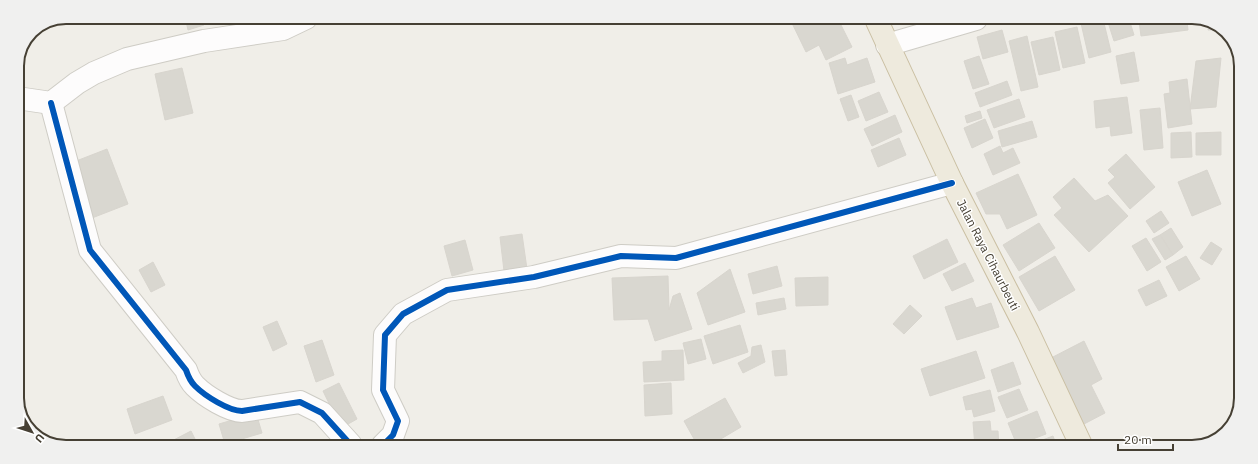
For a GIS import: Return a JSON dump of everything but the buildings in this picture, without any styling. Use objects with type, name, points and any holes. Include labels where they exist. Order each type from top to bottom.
[{"type":"highway","name":"Jalan Raya Cihaurbeuti","points":[[878,24],[952,183],[1028,332],[1079,440]]},
{"type":"street","points":[[24,99],[51,103],[77,83],[94,73],[127,59],[204,40],[283,29],[293,24]]},
{"type":"street","points":[[888,45],[959,24]]},
{"type":"street","points":[[51,103],[90,250],[186,370],[194,385],[230,409],[236,411],[300,402],[322,413],[346,440]]},
{"type":"street","points":[[388,440],[394,435],[398,421],[383,390],[385,335],[403,314],[447,290],[534,277],[621,256],[676,258],[952,183]]},
{"type":"cycle path","points":[[51,103],[90,250],[186,370],[190,379],[199,390],[217,402],[242,411],[300,402],[322,413],[346,440]]},
{"type":"cycle path","points":[[388,440],[393,435],[398,421],[383,390],[385,335],[403,314],[447,290],[534,277],[621,256],[676,258],[952,183]]}]
